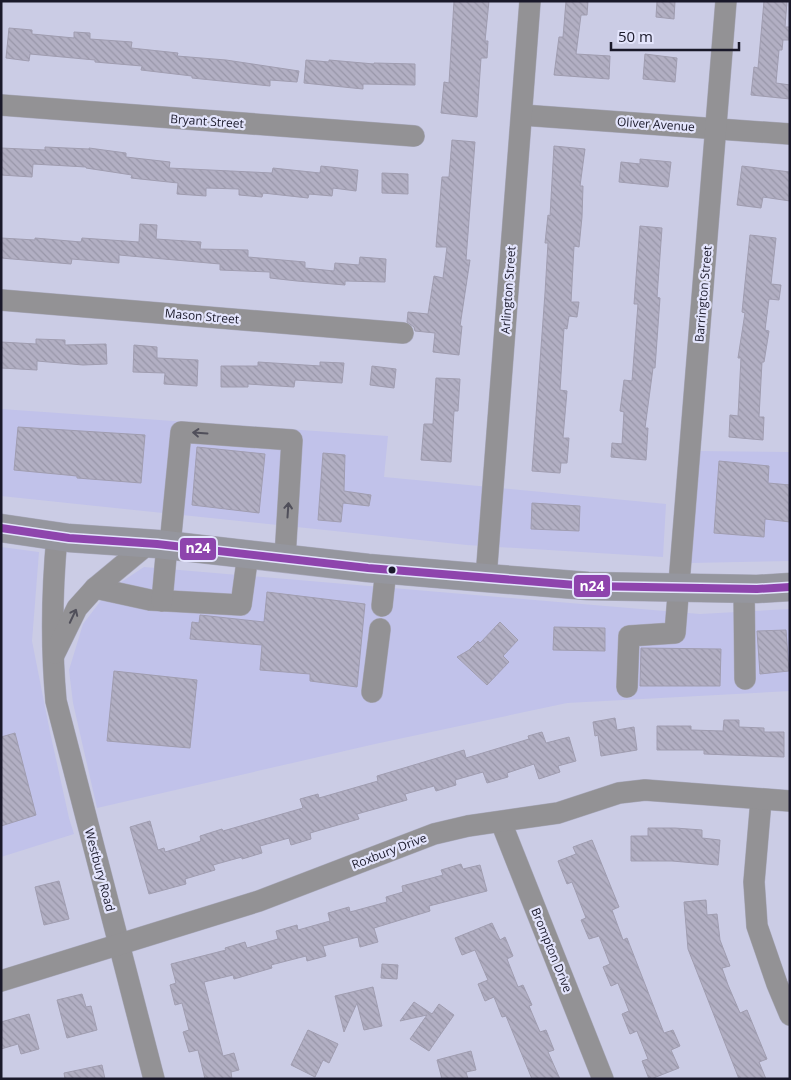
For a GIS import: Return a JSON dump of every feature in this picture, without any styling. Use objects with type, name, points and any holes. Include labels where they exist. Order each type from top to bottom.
[{"type":"main road","points":[[1,528],[57,536],[162,545],[386,570],[588,586],[790,587]]},
{"type":"street","name":"Arlington Street","points":[[486,578],[530,1]]},
{"type":"street","name":"Barrington Street","points":[[627,687],[629,636],[675,633],[726,1]]},
{"type":"street","name":"Bryant Street","points":[[1,105],[414,136]]},
{"type":"street","name":"Oliver Avenue","points":[[522,115],[790,134]]},
{"type":"street","name":"Mason Street","points":[[1,300],[403,332]]},
{"type":"street","points":[[162,601],[162,545],[181,432],[292,440],[284,558]]},
{"type":"street","name":"Westbury Road","points":[[57,536],[52,660],[56,701],[154,1079]]},
{"type":"street","points":[[52,660],[77,608],[95,588],[162,545]]},
{"type":"street","points":[[95,588],[150,600],[241,605],[248,554]]},
{"type":"street","points":[[382,606],[386,570]]},
{"type":"street","points":[[744,588],[745,679]]},
{"type":"street","points":[[372,692],[380,629]]},
{"type":"street","name":"Roxbury Drive","points":[[1,981],[260,901],[434,834],[468,826],[558,813],[619,793],[645,790],[790,801]]},
{"type":"street","points":[[761,800],[754,882],[757,926],[790,1015]]},
{"type":"street","name":"Brompton Drive","points":[[501,822],[603,1079]]},
{"type":"shaded area","points":[[1,409],[388,436],[384,477],[666,504],[663,557],[467,545],[1,496]]},
{"type":"shaded area","points":[[697,451],[790,452],[790,561],[690,563]]},
{"type":"shaded area","points":[[1,547],[39,552],[32,641],[50,732],[74,834],[1,857]]},
{"type":"shaded area","points":[[144,567],[700,614],[790,609],[790,691],[567,703],[375,744],[97,808],[73,703],[69,670],[83,624],[109,590]]},
{"type":"building","points":[[454,1],[489,1],[485,41],[488,41],[487,58],[481,58],[477,117],[441,113],[444,82],[449,83]]},
{"type":"building","points":[[566,1],[588,1],[587,15],[581,15],[576,54],[610,56],[609,79],[554,75],[559,37],[563,37]]},
{"type":"building","points":[[657,1],[675,1],[674,19],[656,17]]},
{"type":"building","points":[[764,1],[787,1],[785,27],[790,27],[790,40],[783,40],[782,50],[779,50],[776,83],[790,85],[790,99],[751,95],[754,67],[758,68]]},
{"type":"building","points":[[9,28],[32,30],[32,34],[74,38],[74,32],[90,33],[90,39],[132,42],[131,48],[178,53],[177,56],[226,60],[299,71],[297,82],[270,80],[270,86],[192,78],[192,76],[141,70],[142,66],[95,62],[95,60],[30,54],[29,61],[6,58]]},
{"type":"building","points":[[645,54],[677,58],[675,82],[643,79]]},
{"type":"building","points":[[306,60],[374,64],[415,64],[415,85],[363,84],[363,89],[304,83]]},
{"type":"building","points":[[452,140],[475,142],[466,260],[470,260],[460,326],[462,326],[459,355],[433,352],[435,333],[415,331],[414,327],[407,322],[408,312],[428,314],[434,276],[443,278],[447,247],[436,247],[442,177],[449,177]]},
{"type":"building","points":[[554,146],[585,149],[580,186],[583,186],[582,217],[579,247],[574,246],[571,302],[579,302],[577,317],[569,316],[567,329],[564,328],[560,390],[567,391],[563,438],[569,438],[567,463],[561,463],[560,473],[532,471],[548,243],[545,243],[548,215],[550,216]]},
{"type":"building","points":[[45,147],[89,148],[126,153],[126,157],[170,162],[169,168],[272,173],[273,168],[320,173],[321,166],[358,170],[356,191],[333,188],[332,196],[309,194],[308,198],[263,193],[262,197],[239,195],[239,189],[206,188],[206,196],[177,194],[178,183],[131,178],[132,175],[86,167],[33,164],[32,177],[1,175],[1,148],[45,150]]},
{"type":"building","points":[[640,159],[671,162],[668,187],[619,182],[621,162],[640,164]]},
{"type":"building","points":[[742,166],[790,172],[790,201],[763,197],[761,208],[737,205]]},
{"type":"building","points":[[382,173],[408,174],[408,194],[382,193]]},
{"type":"building","points":[[140,224],[157,225],[156,239],[201,242],[200,249],[248,250],[248,257],[305,262],[305,268],[334,271],[335,263],[359,265],[360,257],[386,259],[385,282],[345,281],[345,285],[297,281],[270,278],[270,272],[220,270],[220,264],[119,255],[119,263],[72,259],[71,264],[1,258],[1,238],[35,240],[35,238],[81,242],[82,238],[139,242]]},
{"type":"building","points":[[640,226],[662,228],[657,297],[660,298],[655,368],[653,368],[645,428],[648,428],[646,460],[611,457],[612,443],[622,444],[624,412],[620,411],[624,380],[632,381],[638,304],[634,304]]},
{"type":"building","points":[[750,235],[776,238],[771,284],[781,285],[779,300],[769,299],[765,330],[769,331],[764,362],[762,362],[759,417],[764,417],[763,440],[729,437],[730,415],[738,416],[741,358],[738,358],[745,313],[742,312]]},
{"type":"building","points":[[36,339],[65,340],[65,345],[106,344],[107,364],[83,365],[37,361],[37,370],[1,368],[1,342],[36,344]]},
{"type":"building","points":[[134,345],[157,347],[157,358],[198,360],[197,386],[164,384],[165,373],[133,372]]},
{"type":"building","points":[[258,362],[320,366],[320,362],[344,363],[342,383],[295,380],[294,387],[248,384],[248,387],[221,387],[221,366],[258,366]]},
{"type":"building","points":[[372,366],[396,369],[394,388],[370,385]]},
{"type":"building","points":[[436,378],[460,379],[458,411],[454,411],[451,462],[421,460],[424,424],[433,424]]},
{"type":"building","points":[[18,427],[145,435],[141,483],[77,478],[77,476],[14,470]]},
{"type":"building","points":[[197,447],[265,454],[259,513],[192,505]]},
{"type":"building","points":[[323,453],[345,455],[344,491],[371,495],[369,506],[343,503],[341,522],[318,520]]},
{"type":"building","points":[[719,461],[769,466],[768,483],[790,485],[790,522],[765,519],[764,537],[714,533]]},
{"type":"building","points":[[532,503],[580,506],[579,531],[531,529]]},
{"type":"building","points":[[267,592],[365,604],[357,687],[310,681],[310,674],[260,670],[262,645],[190,639],[192,622],[199,623],[200,615],[264,622]]},
{"type":"building","points":[[500,622],[518,640],[503,656],[509,662],[487,685],[457,657],[469,650],[478,641],[480,643]]},
{"type":"building","points":[[554,627],[605,628],[605,651],[553,650]]},
{"type":"building","points":[[786,630],[789,671],[760,674],[757,631]]},
{"type":"building","points":[[641,648],[721,649],[720,686],[640,686]]},
{"type":"building","points":[[114,671],[197,680],[190,748],[107,741]]},
{"type":"building","points":[[615,718],[617,730],[634,727],[637,750],[601,756],[598,735],[595,736],[593,722]]},
{"type":"building","points":[[724,720],[739,720],[739,727],[764,728],[764,732],[784,732],[784,757],[704,754],[704,750],[657,750],[657,726],[691,726],[691,730],[723,731]]},
{"type":"building","points":[[542,732],[546,743],[569,737],[576,761],[558,766],[560,772],[539,779],[534,764],[507,773],[508,777],[487,783],[483,772],[455,780],[456,785],[436,791],[434,786],[405,794],[407,800],[357,814],[359,819],[310,833],[311,839],[291,845],[289,838],[260,846],[262,853],[213,865],[215,870],[185,879],[186,884],[149,894],[130,827],[150,821],[158,850],[164,848],[165,852],[201,841],[200,836],[303,808],[300,799],[318,794],[319,798],[378,781],[377,776],[464,750],[466,758],[529,739],[528,736]]},
{"type":"building","points":[[15,733],[36,815],[1,826],[1,737]]},
{"type":"building","points":[[648,828],[702,830],[702,838],[720,840],[718,865],[672,861],[631,861],[631,836],[648,836]]},
{"type":"building","points":[[592,840],[619,907],[612,910],[623,940],[627,938],[664,1033],[673,1030],[680,1046],[671,1050],[679,1068],[651,1079],[649,1079],[642,1061],[648,1059],[637,1031],[630,1034],[622,1014],[629,1011],[618,983],[611,986],[603,967],[610,964],[599,936],[589,939],[581,920],[586,918],[572,882],[567,884],[558,861],[576,854],[573,847]]},
{"type":"building","points":[[461,864],[463,869],[480,865],[487,891],[429,906],[430,911],[374,928],[378,942],[360,947],[358,937],[323,946],[326,956],[307,961],[306,956],[271,965],[272,968],[234,979],[233,975],[204,982],[223,1056],[234,1053],[239,1070],[231,1072],[232,1079],[205,1079],[198,1050],[189,1052],[183,1032],[189,1030],[182,1003],[175,1005],[170,985],[176,983],[171,964],[226,950],[225,948],[245,942],[247,948],[278,939],[276,931],[297,925],[298,930],[330,921],[328,913],[349,907],[350,912],[387,902],[386,897],[403,892],[402,886],[443,875],[441,870]]},
{"type":"building","points":[[59,881],[69,919],[44,925],[35,887]]},
{"type":"building","points":[[706,900],[707,915],[717,914],[720,940],[730,966],[722,968],[728,985],[740,1013],[747,1010],[767,1059],[759,1062],[766,1079],[739,1079],[688,949],[684,902]]},
{"type":"building","points":[[492,923],[500,940],[505,937],[513,956],[507,959],[518,987],[523,985],[532,1005],[529,1006],[540,1032],[546,1030],[554,1050],[548,1052],[560,1079],[532,1079],[506,1016],[502,1017],[494,997],[485,1001],[478,984],[488,980],[475,950],[462,955],[455,938]]},
{"type":"building","points":[[382,964],[398,965],[397,979],[381,978]]},
{"type":"building","points":[[373,987],[382,1026],[364,1030],[357,1003],[344,1032],[335,996]]},
{"type":"building","points":[[82,994],[86,1007],[91,1006],[97,1030],[67,1038],[57,1000]]},
{"type":"building","points":[[414,1002],[432,1014],[439,1004],[454,1015],[429,1051],[410,1039],[427,1015],[400,1021]]},
{"type":"building","points":[[29,1014],[39,1049],[21,1054],[18,1044],[1,1049],[1,1022]]},
{"type":"building","points":[[308,1030],[338,1044],[329,1063],[323,1060],[315,1077],[291,1065]]},
{"type":"building","points":[[471,1051],[476,1070],[466,1072],[468,1079],[442,1079],[437,1060]]},
{"type":"building","points":[[102,1065],[105,1079],[65,1079],[64,1073]]},
{"type":"transit line","name":"n24","points":[[1,528],[69,538],[157,544],[368,568],[588,586],[757,589],[790,587]]}]
